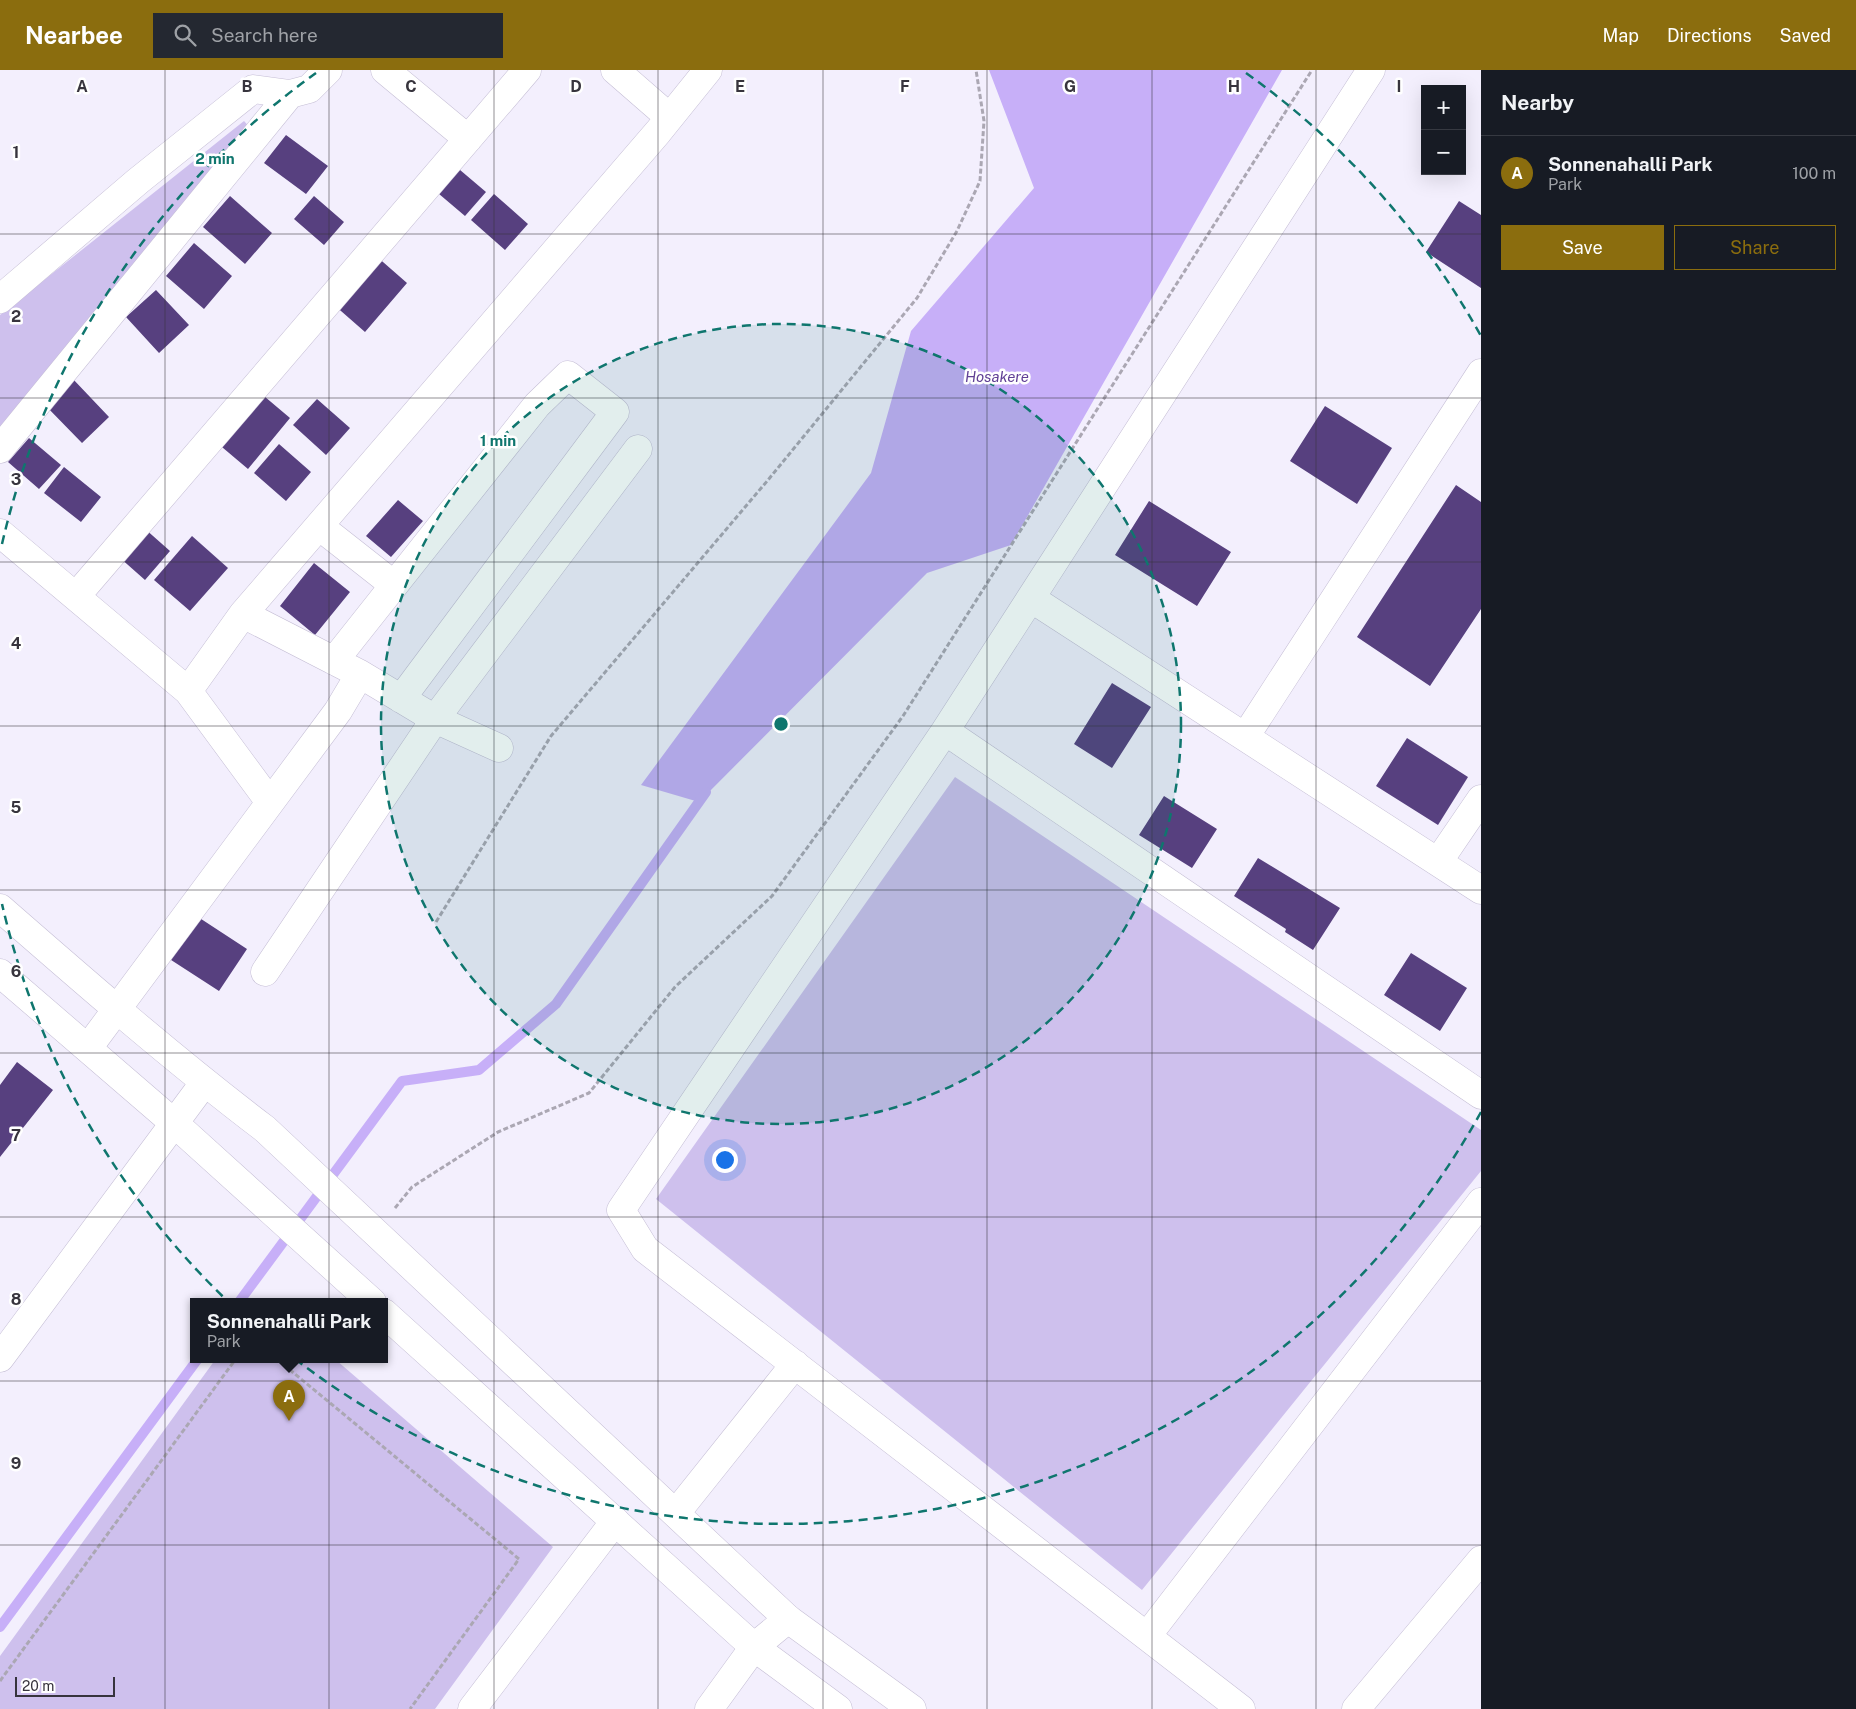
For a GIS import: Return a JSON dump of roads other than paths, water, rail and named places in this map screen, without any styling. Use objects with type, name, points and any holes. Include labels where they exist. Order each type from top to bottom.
[{"type":"street","points":[[0,299],[138,181],[253,89],[290,94],[309,89],[328,70]]},
{"type":"street","points":[[385,70],[468,139]]},
{"type":"street","points":[[77,595],[527,70]]},
{"type":"street","points":[[615,70],[669,117]]},
{"type":"street","points":[[188,691],[243,614],[708,70]]},
{"type":"street","points":[[1242,1709],[645,1249],[620,1210],[945,731],[1371,70]]},
{"type":"street","points":[[0,450],[290,94]]},
{"type":"street","points":[[1245,737],[1481,373]]},
{"type":"street","points":[[334,661],[537,405],[568,374],[615,412],[401,699]]},
{"type":"street","points":[[265,972],[435,719],[638,449]]},
{"type":"street","points":[[319,526],[394,585]]},
{"type":"street","points":[[0,533],[77,595],[188,691],[269,801]]},
{"type":"street","points":[[1032,598],[1481,890]]},
{"type":"street","points":[[243,614],[360,674],[435,719],[499,748]]},
{"type":"street","points":[[88,1048],[338,710],[360,674]]},
{"type":"street","points":[[945,731],[1481,1095]]},
{"type":"street","points":[[1438,862],[1481,799]]},
{"type":"street","points":[[0,908],[204,1083],[265,1129],[788,1620],[912,1709]]},
{"type":"street","points":[[0,973],[174,1123],[368,1298]]},
{"type":"street","points":[[0,1358],[204,1083]]},
{"type":"street","points":[[1147,1636],[1481,1202]]},
{"type":"street","points":[[388,1317],[754,1647],[838,1709]]},
{"type":"street","points":[[676,1514],[795,1364]]},
{"type":"street","points":[[472,1709],[615,1521]]},
{"type":"street","points":[[1356,1709],[1481,1560]]},
{"type":"street","points":[[709,1709],[754,1647],[788,1620]]},
{"type":"water","name":"Hosakere","points":[[989,70],[1282,70],[1011,545],[927,573],[699,802],[641,785],[871,473],[911,331],[1034,188]]},
{"type":"waterway","points":[[242,1298],[402,1081],[479,1070],[556,1004],[706,792]]},
{"type":"waterway","points":[[0,1627],[195,1363]]},
{"type":"place","name":"Sonnenahalli Park","points":[[289,1421]]}]
